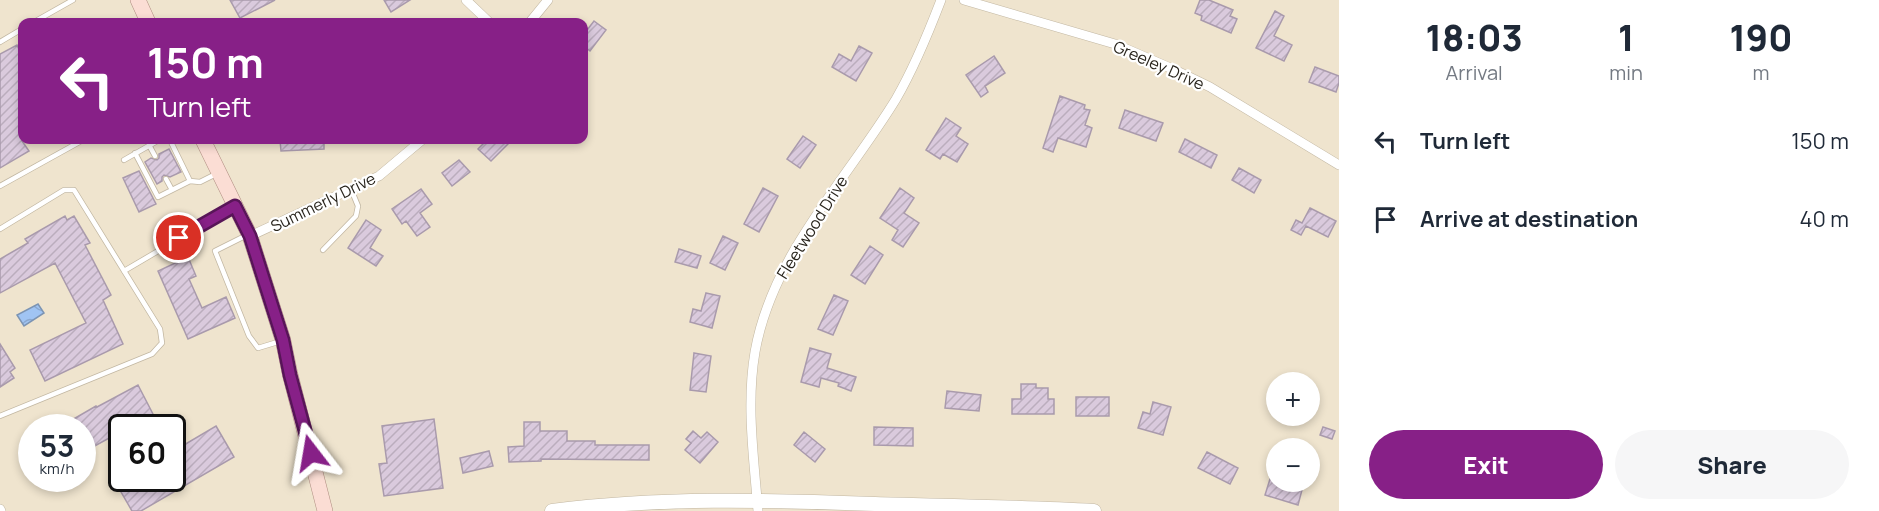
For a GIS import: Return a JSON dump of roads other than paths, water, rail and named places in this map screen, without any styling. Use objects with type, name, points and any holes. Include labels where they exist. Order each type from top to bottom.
[{"type":"main road","points":[[138,0],[146,18]]},
{"type":"main road","points":[[205,144],[249,235],[283,340],[325,511]]},
{"type":"street","points":[[466,0],[485,18]]},
{"type":"street","points":[[533,18],[548,0]]},
{"type":"street","name":"Fleetwood Drive","points":[[758,506],[751,409],[752,374],[755,351],[766,311],[787,263],[896,99],[922,48],[941,0]]},
{"type":"street","name":"Greeley Drive","points":[[964,0],[1115,44],[1165,66],[1210,87],[1339,165]]},
{"type":"street","name":"Summerly Drive","points":[[249,235],[379,176],[417,144]]},
{"type":"street","points":[[552,511],[605,504],[1004,507],[1094,511]]},
{"type":"lane","points":[[41,18],[73,0]]},
{"type":"lane","points":[[0,42],[18,31]]},
{"type":"lane","points":[[0,186],[76,144]]},
{"type":"lane","points":[[172,144],[190,182]]},
{"type":"lane","points":[[124,159],[149,145],[155,156]]},
{"type":"lane","points":[[135,153],[158,197],[190,182],[200,182],[219,172]]},
{"type":"lane","points":[[166,179],[172,190]]},
{"type":"lane","points":[[322,250],[356,216],[358,206],[351,189]]},
{"type":"lane","points":[[0,229],[64,190],[74,190],[160,329],[162,343],[152,354],[0,416]]},
{"type":"lane","points":[[124,271],[235,206]]},
{"type":"lane","points":[[249,235],[215,251],[249,336],[258,348],[283,340]]},
{"type":"water","points":[[38,304],[44,313],[24,326],[17,315]]}]
